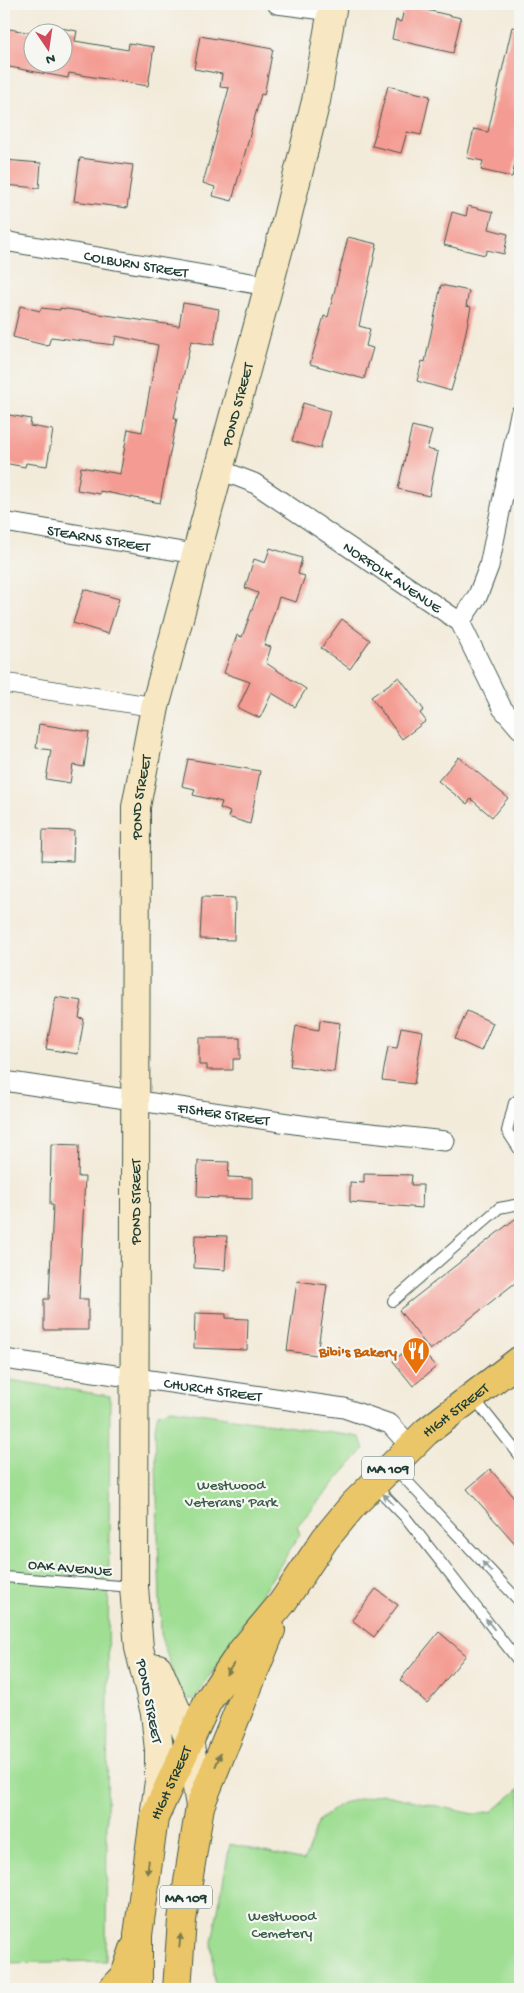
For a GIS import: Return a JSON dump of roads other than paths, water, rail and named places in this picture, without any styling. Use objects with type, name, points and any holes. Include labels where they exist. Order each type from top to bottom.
[{"type":"main road","name":"HIGH STREET","points":[[138,1989],[138,1935],[154,1818],[188,1739],[208,1701],[242,1651],[282,1603],[325,1539],[353,1505],[392,1465],[473,1396],[520,1360]]},
{"type":"main road","name":"HIGH STREET","points":[[176,1989],[182,1920],[200,1806],[282,1603]]},
{"type":"main road","points":[[112,1989],[125,1975],[138,1935]]},
{"type":"street","points":[[277,4],[332,8]]},
{"type":"street","name":"POND STREET","points":[[154,1818],[159,1781],[159,1750],[155,1713],[140,1648],[135,1600],[136,807],[155,707],[316,101],[332,8]]},
{"type":"street","name":"COLBURN STREET","points":[[4,241],[268,286]]},
{"type":"street","points":[[460,622],[478,595],[489,566],[520,414]]},
{"type":"street","name":"NORFOLK AVENUE","points":[[218,469],[254,483],[460,622],[502,708],[520,729]]},
{"type":"street","name":"STEARNS STREET","points":[[4,522],[195,554]]},
{"type":"street","points":[[4,684],[155,707]]},
{"type":"street","name":"FISHER STREET","points":[[4,1081],[314,1127],[445,1141]]},
{"type":"street","name":"CHURCH STREET","points":[[4,1359],[344,1408],[390,1424],[392,1465]]},
{"type":"street","name":"POND STREET","points":[[135,1600],[188,1739],[200,1806]]},
{"type":"lane","points":[[520,1098],[514,1103],[507,1131],[520,1151]]},
{"type":"lane","points":[[393,1301],[499,1208],[520,1204]]},
{"type":"lane","points":[[473,1396],[520,1456]]},
{"type":"lane","points":[[392,1465],[520,1602]]},
{"type":"lane","points":[[392,1465],[406,1518],[520,1663]]},
{"type":"lane","name":"OAK AVENUE","points":[[4,1577],[135,1600]]},
{"type":"place","name":"Bibi's Bakery","points":[[416,1375]]},
{"type":"park label","name":"Westwood Veterans' Park","points":[[231,1492]]},
{"type":"park label","name":"Westwood Cemetery","points":[[282,1924]]}]
